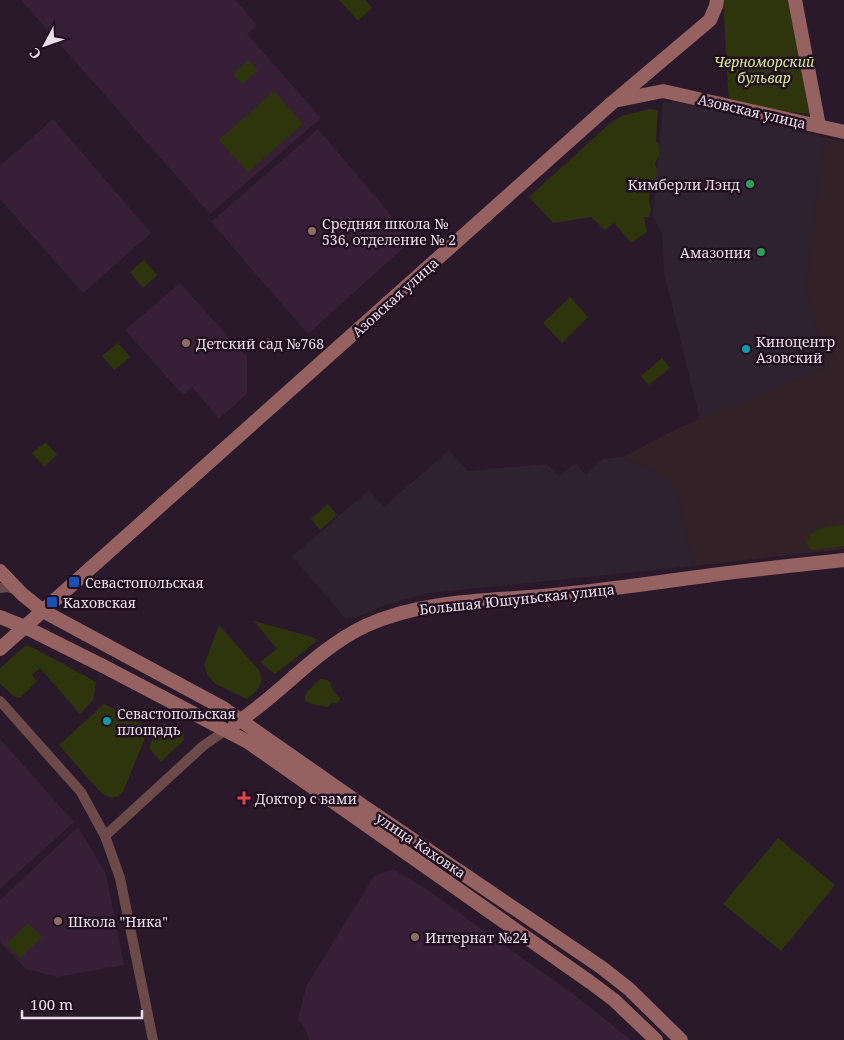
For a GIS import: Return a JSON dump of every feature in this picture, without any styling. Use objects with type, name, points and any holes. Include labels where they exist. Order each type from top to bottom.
[{"type":"street","points":[[613,102],[710,20],[717,0]]},
{"type":"street","points":[[795,0],[819,126]]},
{"type":"street","points":[[662,62],[657,71],[657,78],[658,85],[663,91]]},
{"type":"street","name":"Азовская улица","points":[[1,645],[25,627],[613,102],[663,91],[844,132]]},
{"type":"street","name":"Большая Юшуньская улица","points":[[226,730],[255,711],[316,656],[336,642],[364,626],[400,613],[431,606],[564,594],[844,560]]},
{"type":"street","name":"улица Каховка","points":[[0,571],[42,611],[199,694],[241,720],[366,808],[601,967],[630,989],[681,1040]]},
{"type":"street","points":[[0,588],[8,586],[18,590]]},
{"type":"street","name":"улица Каховка","points":[[0,617],[25,627],[248,742],[590,982],[614,1000],[656,1040]]},
{"type":"street","points":[[0,701],[77,787],[105,836],[120,878],[153,1040]]},
{"type":"street","points":[[105,836],[203,746],[226,730]]},
{"type":"shaded area","points":[[21,0],[235,0],[257,25],[247,34],[321,118],[210,214]]},
{"type":"shaded area","points":[[675,101],[824,137],[806,286],[825,368],[700,420],[664,273],[662,233],[653,217],[663,102]]},
{"type":"shaded area","points":[[53,119],[151,233],[83,293],[0,199],[0,166]]},
{"type":"shaded area","name":"Средняя школа № 536, отделение № 2","points":[[318,129],[412,240],[308,334],[211,222]]},
{"type":"shaded area","points":[[824,137],[844,142],[844,549],[693,566],[676,488],[654,471],[623,457],[678,428],[825,368],[806,286]]},
{"type":"shaded area","name":"Детский сад №768","points":[[180,283],[247,357],[247,394],[219,419],[192,387],[183,395],[125,330]]},
{"type":"shaded area","points":[[449,450],[468,471],[547,464],[559,477],[575,463],[586,475],[603,459],[623,457],[654,471],[676,488],[693,566],[430,593],[388,604],[353,619],[346,619],[292,556],[369,490],[384,507]]},
{"type":"shaded area","points":[[0,739],[74,822],[0,889]]},
{"type":"shaded area","name":"Школа \"Ника\"","points":[[78,827],[106,874],[124,965],[57,977],[26,969],[0,942],[0,900]]},
{"type":"shaded area","name":"Интернат №24","points":[[393,869],[426,889],[577,997],[631,1040],[309,1040],[306,1030],[298,1018],[307,985],[374,876]]},
{"type":"green space","points":[[339,0],[365,0],[372,8],[358,21]]},
{"type":"green space","name":"Черноморский бульвар","points":[[723,0],[791,0],[809,114],[729,105]]},
{"type":"green space","points":[[248,60],[258,70],[242,84],[233,74]]},
{"type":"green space","points":[[274,91],[303,124],[248,172],[219,140]]},
{"type":"green space","points":[[649,109],[658,110],[656,141],[659,145],[659,156],[655,163],[657,182],[655,185],[647,179],[647,187],[650,189],[649,201],[651,209],[649,217],[644,217],[647,232],[631,243],[614,223],[605,230],[591,217],[553,223],[529,197],[609,124],[622,116]]},
{"type":"green space","points":[[144,260],[157,275],[143,288],[130,272]]},
{"type":"green space","points":[[570,297],[588,317],[562,343],[543,323]]},
{"type":"green space","points":[[118,343],[130,357],[114,370],[102,356]]},
{"type":"green space","points":[[662,358],[670,368],[649,385],[641,376]]},
{"type":"green space","points":[[46,442],[57,455],[44,467],[32,453]]},
{"type":"green space","points":[[328,504],[337,515],[320,530],[311,519]]},
{"type":"green space","points":[[844,525],[844,546],[814,550],[809,548],[807,542],[809,537],[817,530]]},
{"type":"green space","points":[[254,621],[318,640],[275,674],[260,662],[277,649]]},
{"type":"green space","points":[[219,625],[259,670],[262,680],[257,690],[247,699],[216,684],[208,676],[204,665]]},
{"type":"green space","points":[[25,646],[30,646],[96,682],[93,700],[80,714],[40,668],[32,675],[37,681],[21,697],[16,698],[0,684],[0,668]]},
{"type":"green space","points":[[320,679],[327,680],[330,683],[334,692],[340,698],[338,703],[332,703],[327,707],[304,700],[307,692]]},
{"type":"green space","points":[[104,704],[149,728],[123,792],[111,798],[101,793],[59,745]]},
{"type":"green space","points":[[165,723],[183,732],[184,740],[161,762],[149,748],[158,725]]},
{"type":"green space","points":[[778,838],[835,885],[781,951],[723,904]]},
{"type":"green space","points":[[28,923],[42,937],[20,958],[6,944]]},
{"type":"place","name":"Кимберли Лэнд","points":[[750,184]]},
{"type":"place","name":"Средняя школа № 536, отделение № 2","points":[[312,231]]},
{"type":"place","name":"Амазония","points":[[761,252]]},
{"type":"place","name":"Детский сад №768","points":[[186,343]]},
{"type":"place","name":"Киноцентр Азовский","points":[[746,349]]},
{"type":"place","name":"Севастопольская","points":[[74,582]]},
{"type":"place","name":"Каховская","points":[[52,602]]},
{"type":"place","name":"Севастопольская площадь","points":[[107,721]]},
{"type":"place","name":"Доктор с вами","points":[[244,798]]},
{"type":"place","name":"Школа \"Ника\"","points":[[58,921]]},
{"type":"place","name":"Интернат №24","points":[[415,937]]}]
